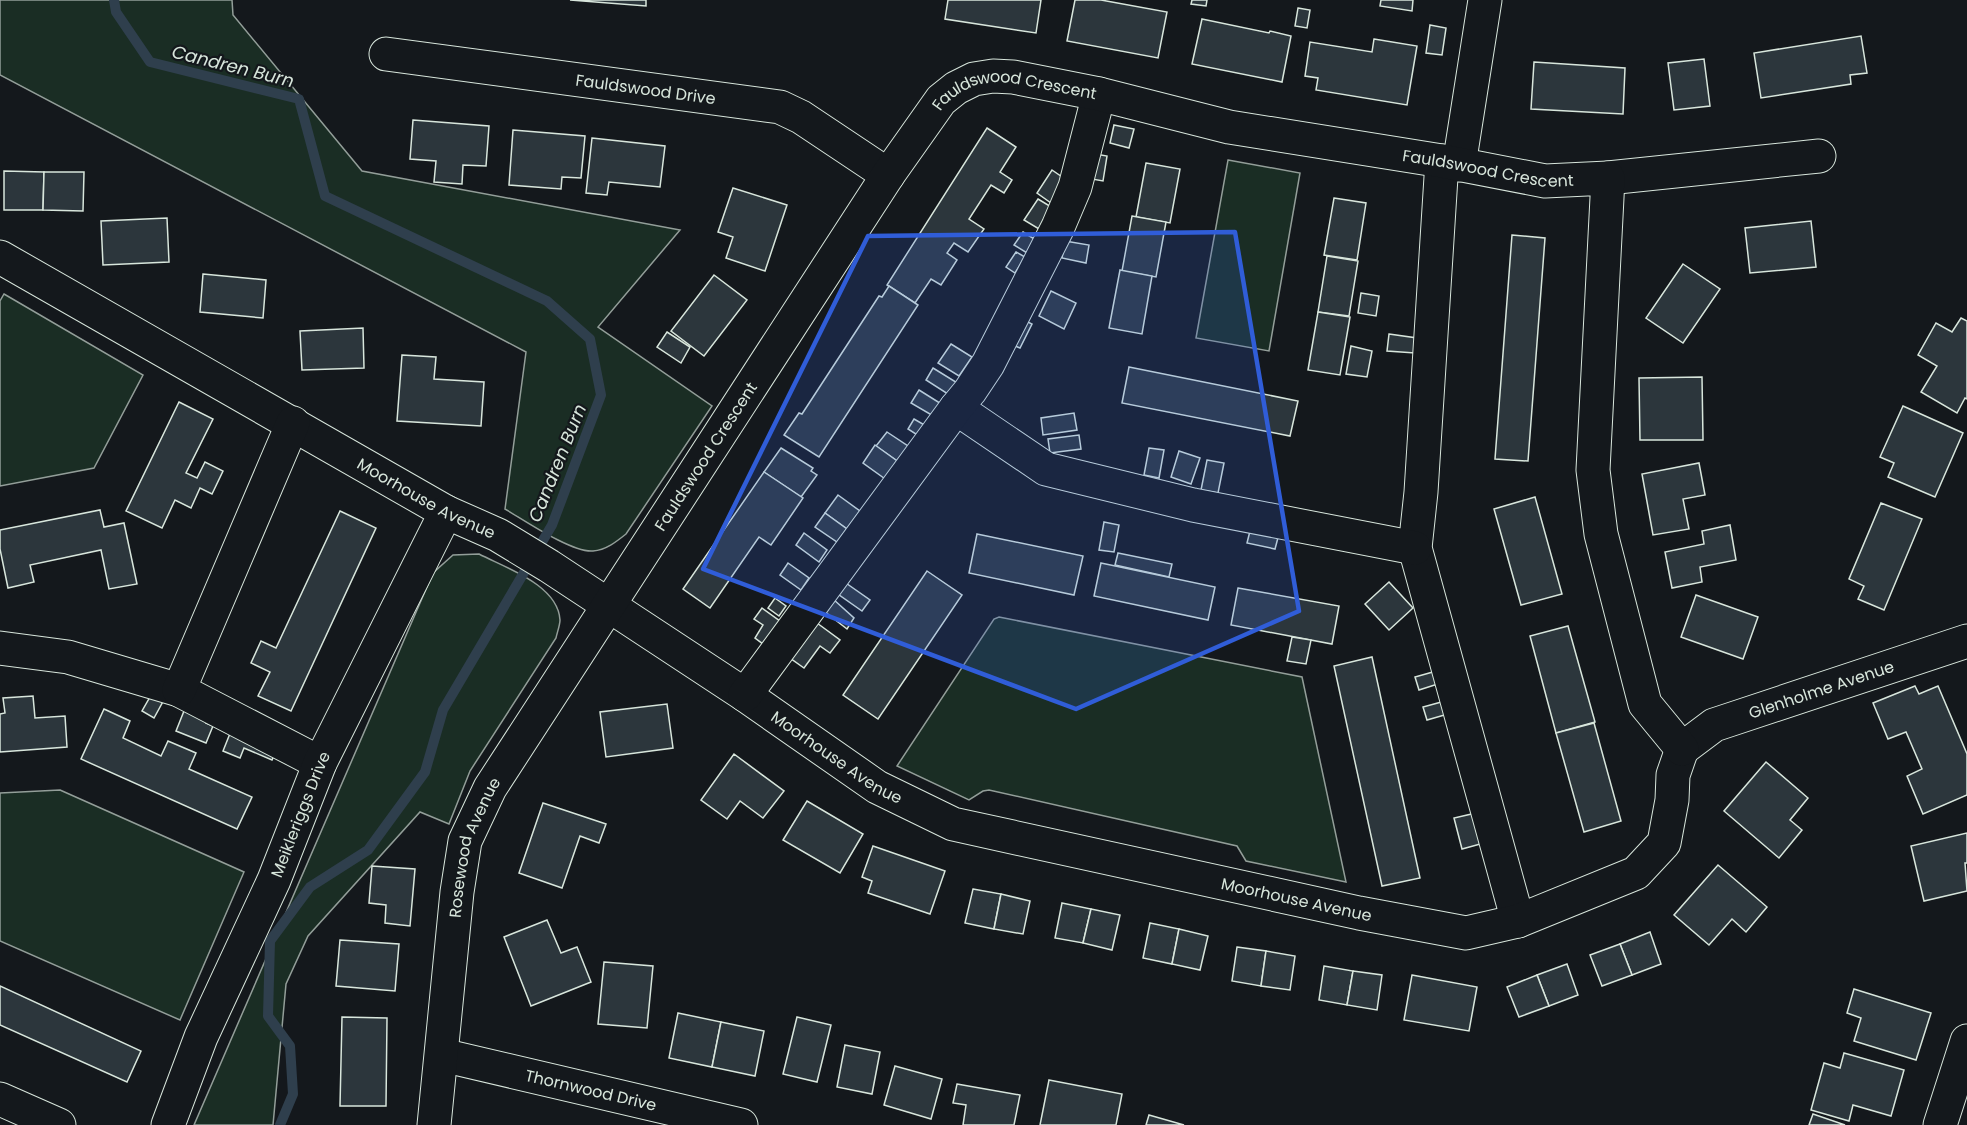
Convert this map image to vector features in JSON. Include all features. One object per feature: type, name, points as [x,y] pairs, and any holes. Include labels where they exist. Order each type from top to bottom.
[{"type":"street","points":[[1485,0],[1450,163],[1415,548],[1518,921]]},
{"type":"street","name":"Fauldswood Drive","points":[[386,54],[780,107],[801,117],[888,175]]},
{"type":"street","name":"Fauldswood Crescent","points":[[609,604],[888,175],[940,100],[956,88],[974,79],[993,76],[1013,77],[1099,94],[1230,127],[1545,181],[1608,178],[1819,156]]},
{"type":"street","points":[[745,695],[988,364],[1058,227],[1075,187],[1099,94]]},
{"type":"street","points":[[1608,178],[1593,470],[1601,534],[1646,704],[1682,749]]},
{"type":"street","name":"Moorhouse Avenue","points":[[0,257],[446,512],[498,536],[549,566],[745,695],[877,787],[953,824],[1359,913],[1466,933],[1518,921],[1636,873],[1664,843],[1672,800],[1673,775],[1682,749]]},
{"type":"street","points":[[956,408],[1046,469],[1193,505],[1415,548]]},
{"type":"street","points":[[179,690],[293,423]]},
{"type":"street","name":"Meikleriggs Drive","points":[[168,1125],[201,1037],[274,880],[320,763],[446,512]]},
{"type":"street","name":"Rosewood Avenue","points":[[434,1125],[457,892],[465,841],[490,789],[609,604]]},
{"type":"street","name":"Glenholme Avenue","points":[[1682,749],[1714,725],[1967,641]]},
{"type":"street","points":[[0,648],[68,657],[179,690],[320,763]]},
{"type":"street","points":[[1941,1125],[1967,1041]]},
{"type":"street","name":"Thornwood Drive","points":[[442,1055],[741,1125]]},
{"type":"street","points":[[2,1104],[59,1125]]},
{"type":"highlighted area","points":[[1235,232],[1299,611],[1076,709],[703,569],[868,236]]},
{"type":"green space","points":[[0,0],[232,0],[233,15],[362,171],[680,230],[598,327],[712,406],[626,534],[615,543],[602,549],[584,550],[548,535],[505,509],[526,352],[0,75]]},
{"type":"green space","points":[[1228,160],[1300,173],[1269,351],[1196,338]]},
{"type":"green space","points":[[4,294],[143,375],[94,468],[0,486],[0,301]]},
{"type":"green space","points":[[479,554],[541,587],[557,608],[560,620],[556,638],[470,771],[449,824],[420,812],[308,936],[286,984],[273,1125],[194,1125],[433,573],[453,555]]},
{"type":"green space","points":[[999,617],[1302,677],[1346,882],[1246,861],[1237,846],[989,790],[969,800],[897,766],[994,619]]},
{"type":"green space","points":[[60,790],[244,872],[180,1020],[0,941],[0,793]]},
{"type":"building","points":[[570,0],[646,0],[646,6]]},
{"type":"building","points":[[948,0],[1041,0],[1036,33],[945,19]]},
{"type":"building","points":[[1075,0],[1101,0],[1167,12],[1158,58],[1067,41]]},
{"type":"building","points":[[1192,0],[1207,0],[1206,6],[1191,4]]},
{"type":"building","points":[[1381,0],[1413,0],[1412,11],[1380,6]]},
{"type":"building","points":[[1298,8],[1310,10],[1307,28],[1295,26]]},
{"type":"building","points":[[1202,19],[1291,36],[1282,82],[1192,64]]},
{"type":"building","points":[[1430,25],[1446,28],[1442,55],[1426,53]]},
{"type":"building","points":[[1861,36],[1867,73],[1850,75],[1851,84],[1761,98],[1754,53]]},
{"type":"building","points":[[1374,39],[1417,46],[1407,105],[1316,90],[1318,78],[1305,76],[1310,42],[1372,52]]},
{"type":"building","points":[[1704,59],[1710,106],[1674,110],[1668,63]]},
{"type":"building","points":[[1534,62],[1625,68],[1623,114],[1531,109]]},
{"type":"building","points":[[413,120],[489,126],[486,166],[463,165],[462,184],[434,182],[436,161],[410,159]]},
{"type":"building","points":[[1114,125],[1134,129],[1129,148],[1110,143]]},
{"type":"building","points":[[987,128],[1016,147],[1000,172],[1012,180],[1004,193],[991,185],[969,219],[984,229],[968,252],[954,243],[947,253],[957,260],[941,285],[931,279],[915,303],[887,285]]},
{"type":"building","points":[[513,130],[585,136],[581,178],[562,177],[561,189],[509,185]]},
{"type":"building","points":[[592,138],[665,146],[660,187],[609,182],[607,195],[586,193]]},
{"type":"building","points":[[1090,153],[1107,156],[1103,181],[1086,178]]},
{"type":"building","points":[[1146,163],[1180,169],[1170,223],[1136,217]]},
{"type":"building","points":[[1052,170],[1065,179],[1051,203],[1037,193]]},
{"type":"building","points":[[4,171],[44,172],[43,210],[4,210]]},
{"type":"building","points":[[44,172],[84,172],[83,211],[43,210]]},
{"type":"building","points":[[733,188],[787,205],[765,271],[726,258],[733,237],[718,232]]},
{"type":"building","points":[[1334,198],[1366,203],[1357,260],[1324,255]]},
{"type":"building","points":[[1038,199],[1053,208],[1039,229],[1024,220]]},
{"type":"building","points":[[1132,216],[1166,222],[1156,277],[1122,271]]},
{"type":"building","points":[[167,218],[169,262],[103,265],[101,221]]},
{"type":"building","points":[[1811,221],[1816,267],[1750,273],[1745,228]]},
{"type":"building","points":[[1023,232],[1036,240],[1027,253],[1014,245]]},
{"type":"building","points":[[1512,235],[1545,238],[1528,461],[1495,459]]},
{"type":"building","points":[[1065,241],[1089,245],[1086,263],[1062,258]]},
{"type":"building","points":[[1016,252],[1025,257],[1015,273],[1006,267]]},
{"type":"building","points":[[1327,256],[1358,261],[1349,316],[1318,312]]},
{"type":"building","points":[[1683,264],[1720,289],[1683,343],[1646,318]]},
{"type":"building","points":[[1120,270],[1152,276],[1142,334],[1109,328]]},
{"type":"building","points":[[203,274],[266,280],[263,318],[200,312]]},
{"type":"building","points":[[714,275],[747,300],[704,356],[671,331]]},
{"type":"building","points":[[889,286],[918,305],[819,457],[784,435],[799,413],[802,414],[879,296],[882,297]]},
{"type":"building","points":[[1051,291],[1076,303],[1064,329],[1039,316]]},
{"type":"building","points":[[1361,293],[1379,296],[1376,316],[1358,313]]},
{"type":"building","points":[[1318,312],[1350,317],[1340,375],[1308,370]]},
{"type":"building","points":[[1020,318],[1032,324],[1020,348],[1008,343]]},
{"type":"building","points":[[1961,318],[1967,321],[1967,399],[1965,398],[1957,413],[1921,392],[1937,366],[1918,355],[1936,323],[1952,332]]},
{"type":"building","points":[[363,328],[364,368],[302,370],[300,331]]},
{"type":"building","points":[[667,332],[690,347],[681,363],[657,347]]},
{"type":"building","points":[[1389,334],[1417,338],[1415,353],[1387,351]]},
{"type":"building","points":[[951,344],[972,357],[959,376],[938,363]]},
{"type":"building","points":[[1351,346],[1372,351],[1367,377],[1346,374]]},
{"type":"building","points":[[402,355],[436,357],[434,379],[484,382],[481,426],[397,421]]},
{"type":"building","points":[[1129,367],[1298,401],[1290,436],[1122,403]]},
{"type":"building","points":[[933,368],[959,384],[951,396],[926,380]]},
{"type":"building","points":[[1702,377],[1703,440],[1640,440],[1639,378]]},
{"type":"building","points":[[919,390],[943,405],[935,417],[911,403]]},
{"type":"building","points":[[179,402],[213,419],[186,473],[197,478],[205,462],[223,471],[212,494],[200,488],[191,508],[175,500],[162,528],[126,511]]},
{"type":"building","points":[[1903,406],[1963,433],[1935,497],[1888,477],[1894,463],[1880,457]]},
{"type":"building","points":[[1074,413],[1077,430],[1043,435],[1041,418]]},
{"type":"building","points":[[914,419],[928,427],[922,438],[908,429]]},
{"type":"building","points":[[887,432],[911,448],[900,463],[876,446]]},
{"type":"building","points":[[1079,435],[1081,449],[1050,453],[1048,439]]},
{"type":"building","points":[[875,445],[900,463],[888,481],[863,463]]},
{"type":"building","points":[[781,448],[813,468],[811,471],[817,475],[801,497],[764,472]]},
{"type":"building","points":[[1149,448],[1164,450],[1159,478],[1144,475]]},
{"type":"building","points":[[1179,451],[1200,458],[1191,484],[1171,477]]},
{"type":"building","points":[[1207,460],[1224,463],[1218,493],[1201,490]]},
{"type":"building","points":[[1699,463],[1705,495],[1683,499],[1689,529],[1653,535],[1642,474]]},
{"type":"building","points":[[764,472],[803,498],[771,545],[759,537],[710,608],[683,589]]},
{"type":"building","points":[[838,495],[860,511],[847,529],[825,513]]},
{"type":"building","points":[[1535,497],[1562,594],[1521,605],[1494,509]]},
{"type":"building","points":[[1881,503],[1922,519],[1884,610],[1858,599],[1864,586],[1849,579]]},
{"type":"building","points":[[100,510],[104,527],[124,523],[137,584],[109,589],[101,550],[30,565],[34,582],[8,588],[0,549],[0,530]]},
{"type":"building","points":[[340,511],[376,528],[291,711],[258,696],[270,672],[251,663],[261,641],[276,648]]},
{"type":"building","points":[[825,513],[847,529],[837,542],[815,527]]},
{"type":"building","points":[[1104,522],[1119,525],[1114,552],[1099,550]]},
{"type":"building","points":[[1252,523],[1280,530],[1275,549],[1247,543]]},
{"type":"building","points":[[1730,525],[1736,560],[1700,567],[1702,582],[1672,588],[1665,552],[1704,544],[1702,531]]},
{"type":"building","points":[[804,533],[827,550],[819,562],[796,545]]},
{"type":"building","points":[[977,534],[1083,556],[1074,595],[969,573]]},
{"type":"building","points":[[1118,553],[1172,564],[1169,577],[1115,565]]},
{"type":"building","points":[[788,563],[809,578],[801,590],[780,575]]},
{"type":"building","points":[[1101,563],[1215,587],[1208,620],[1094,596]]},
{"type":"building","points":[[927,571],[962,595],[878,719],[843,695]]},
{"type":"building","points":[[843,581],[870,600],[862,611],[835,592]]},
{"type":"building","points":[[1389,582],[1413,608],[1389,630],[1365,604]]},
{"type":"building","points":[[1238,588],[1339,606],[1332,644],[1231,625]]},
{"type":"building","points":[[1696,595],[1758,617],[1743,659],[1681,637]]},
{"type":"building","points":[[775,598],[786,606],[779,616],[768,608]]},
{"type":"building","points":[[833,599],[854,618],[847,629],[824,611]]},
{"type":"building","points":[[762,608],[784,624],[767,647],[755,638],[763,625],[754,619]]},
{"type":"building","points":[[817,623],[840,640],[830,653],[820,646],[804,668],[790,658]]},
{"type":"building","points":[[1568,626],[1595,722],[1556,733],[1530,636]]},
{"type":"building","points":[[1292,637],[1311,640],[1306,664],[1287,661]]},
{"type":"building","points":[[1372,657],[1420,878],[1382,886],[1334,666]]},
{"type":"building","points":[[1440,670],[1444,682],[1419,690],[1415,677]]},
{"type":"building","points":[[1915,686],[1919,694],[1938,686],[1967,754],[1967,795],[1923,814],[1907,776],[1922,769],[1906,732],[1888,739],[1873,703]]},
{"type":"building","points":[[154,690],[166,696],[154,718],[142,711]]},
{"type":"building","points":[[33,696],[35,718],[65,716],[67,747],[0,752],[0,714],[5,713],[3,698]]},
{"type":"building","points":[[1445,701],[1448,714],[1427,720],[1423,707]]},
{"type":"building","points":[[667,704],[673,748],[606,757],[600,712]]},
{"type":"building","points":[[186,706],[210,715],[206,723],[213,726],[206,743],[176,731]]},
{"type":"building","points":[[104,709],[130,721],[123,738],[161,756],[168,741],[196,753],[189,769],[252,797],[237,829],[81,759]]},
{"type":"building","points":[[1594,723],[1621,821],[1584,832],[1556,733]]},
{"type":"building","points":[[233,726],[279,744],[272,760],[244,748],[240,758],[223,751]]},
{"type":"building","points":[[734,754],[784,791],[763,818],[740,801],[727,819],[701,800]]},
{"type":"building","points":[[1766,762],[1808,798],[1790,820],[1802,830],[1779,858],[1724,811]]},
{"type":"building","points":[[807,801],[863,834],[840,873],[783,840]]},
{"type":"building","points":[[543,803],[606,824],[599,843],[580,836],[562,888],[519,873]]},
{"type":"building","points":[[1476,813],[1484,843],[1462,849],[1454,818]]},
{"type":"building","points":[[1967,833],[1967,863],[1965,863],[1967,891],[1924,901],[1911,846]]},
{"type":"building","points":[[873,846],[945,871],[930,914],[868,893],[872,881],[862,877]]},
{"type":"building","points":[[1718,865],[1767,907],[1746,932],[1732,919],[1709,945],[1674,915]]},
{"type":"building","points":[[372,866],[415,869],[410,926],[385,923],[386,905],[369,903]]},
{"type":"building","points":[[973,889],[1001,894],[994,929],[965,923]]},
{"type":"building","points":[[1001,894],[1030,901],[1023,934],[994,929]]},
{"type":"building","points":[[1062,903],[1091,909],[1083,943],[1055,938]]},
{"type":"building","points":[[1091,909],[1120,915],[1112,950],[1083,943]]},
{"type":"building","points":[[547,920],[561,953],[577,947],[591,982],[531,1006],[504,937]]},
{"type":"building","points":[[1150,923],[1179,929],[1172,964],[1143,958]]},
{"type":"building","points":[[1179,929],[1208,936],[1200,970],[1172,964]]},
{"type":"building","points":[[1650,932],[1661,964],[1632,975],[1620,944]]},
{"type":"building","points":[[340,940],[399,944],[395,991],[336,986]]},
{"type":"building","points":[[1620,944],[1632,975],[1602,986],[1590,955]]},
{"type":"building","points":[[1237,947],[1266,951],[1261,986],[1232,981]]},
{"type":"building","points":[[1266,951],[1295,956],[1290,990],[1261,986]]},
{"type":"building","points":[[604,962],[653,966],[647,1028],[598,1024]]},
{"type":"building","points":[[1567,964],[1578,995],[1549,1006],[1537,975]]},
{"type":"building","points":[[1324,966],[1353,971],[1347,1005],[1319,1000]]},
{"type":"building","points":[[1353,971],[1382,975],[1377,1010],[1347,1005]]},
{"type":"building","points":[[1412,975],[1477,987],[1469,1031],[1404,1020]]},
{"type":"building","points":[[1537,975],[1549,1006],[1519,1017],[1507,987]]},
{"type":"building","points":[[0,986],[141,1051],[127,1082],[0,1025]]},
{"type":"building","points":[[1854,989],[1931,1013],[1916,1060],[1854,1041],[1861,1018],[1847,1013]]},
{"type":"building","points":[[678,1013],[721,1022],[712,1067],[669,1058]]},
{"type":"building","points":[[342,1017],[387,1018],[386,1106],[340,1106]]},
{"type":"building","points":[[797,1017],[831,1025],[817,1082],[783,1074]]},
{"type":"building","points":[[721,1022],[764,1031],[755,1076],[712,1067]]},
{"type":"building","points":[[845,1045],[880,1052],[872,1094],[837,1087]]},
{"type":"building","points":[[1844,1053],[1904,1070],[1891,1116],[1853,1105],[1849,1121],[1811,1110],[1824,1063],[1840,1068]]},
{"type":"building","points":[[895,1066],[942,1079],[931,1119],[884,1105]]},
{"type":"building","points":[[1049,1080],[1122,1094],[1116,1125],[1040,1125]]},
{"type":"building","points":[[957,1084],[1020,1095],[1014,1125],[963,1125],[966,1105],[953,1103]]},
{"type":"building","points":[[1813,1114],[1845,1125],[1809,1125]]},
{"type":"building","points":[[1149,1115],[1184,1125],[1146,1125]]},
{"type":"waterway","name":"Candren Burn","points":[[114,0],[116,12],[150,62],[299,99],[325,196],[547,301],[590,339],[601,395],[552,525],[443,710],[425,772],[368,850],[310,887],[270,941],[268,1016],[290,1046],[293,1094],[280,1125]]}]
